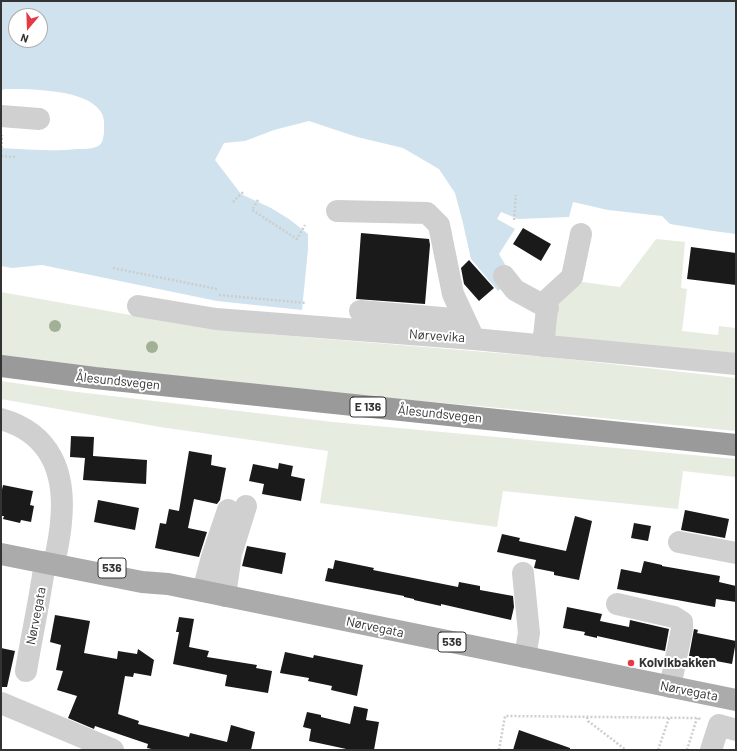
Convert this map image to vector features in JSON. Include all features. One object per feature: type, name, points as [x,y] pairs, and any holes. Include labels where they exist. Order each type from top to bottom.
[{"type":"highway","name":"Ålesundsvegen","points":[[1,366],[194,389],[736,445]]},
{"type":"main road","name":"536","points":[[1,546],[52,561]]},
{"type":"main road","name":"536","points":[[1,554],[52,561]]},
{"type":"main road","name":"Nørvegata","points":[[52,561],[142,582],[168,584],[736,700]]},
{"type":"street","points":[[1,126],[39,119]]},
{"type":"street","points":[[337,210],[427,213],[440,225],[453,294],[469,330]]},
{"type":"street","points":[[543,346],[548,299],[572,277],[581,234]]},
{"type":"street","points":[[504,276],[515,290],[548,308]]},
{"type":"street","name":"Nørvevika","points":[[138,306],[216,319],[469,330],[543,346],[736,364]]},
{"type":"street","points":[[360,311],[469,330]]},
{"type":"street","points":[[1,419],[14,423],[28,430],[39,438],[53,459],[58,473],[62,499],[61,522],[52,561]]},
{"type":"street","points":[[203,592],[212,557],[237,508],[225,596]]},
{"type":"street","points":[[679,542],[736,553]]},
{"type":"street","name":"Nørvegata","points":[[26,671],[52,561]]},
{"type":"street","points":[[523,573],[529,633],[525,658]]},
{"type":"street","points":[[617,604],[674,617],[682,622],[682,629],[670,687]]},
{"type":"street","points":[[1,703],[113,750]]},
{"type":"street","points":[[710,750],[720,725],[736,730]]},
{"type":"path","points":[[1,126],[1,156],[16,157]]},
{"type":"path","points":[[233,202],[244,191]]},
{"type":"path","points":[[514,220],[516,195]]},
{"type":"path","points":[[258,200],[252,210],[297,239],[305,225]]},
{"type":"path","points":[[113,268],[217,289]]},
{"type":"path","points":[[219,295],[306,303]]},
{"type":"path","points":[[499,750],[505,716],[701,719],[702,715]]},
{"type":"path","points":[[587,717],[588,721],[626,750]]},
{"type":"path","points":[[658,750],[669,718]]},
{"type":"path","points":[[687,750],[697,718]]},
{"type":"shaded area","points":[[656,239],[685,242],[681,288],[687,289],[682,331],[718,335],[719,326],[736,328],[736,357],[552,338],[556,298],[575,281],[620,287]]},
{"type":"shaded area","points":[[1,292],[136,316],[266,334],[558,358],[736,378],[736,431],[265,387],[1,356]]},
{"type":"shaded area","points":[[1,381],[69,391],[333,422],[736,459],[736,477],[683,471],[678,509],[503,491],[497,527],[320,503],[328,451],[160,427],[1,399]]},
{"type":"water","points":[[1,1],[736,1],[736,234],[670,224],[662,216],[608,210],[573,202],[569,217],[518,219],[501,212],[497,219],[515,229],[499,254],[510,273],[505,286],[498,291],[471,259],[455,193],[439,169],[403,148],[357,137],[309,121],[274,130],[245,141],[224,143],[215,160],[241,194],[271,208],[289,219],[308,234],[302,310],[217,301],[42,265],[12,268],[1,266],[1,148],[49,150],[87,149],[98,146],[102,143],[104,135],[103,117],[101,112],[94,104],[84,99],[43,90],[1,90]]},
{"type":"building","points":[[523,228],[551,244],[541,261],[513,244]]},
{"type":"building","points":[[361,233],[429,239],[430,245],[425,304],[356,299]]},
{"type":"building","points":[[691,247],[736,253],[736,285],[687,279]]},
{"type":"building","points":[[469,260],[494,288],[479,301],[464,284],[461,268]]},
{"type":"building","points":[[71,436],[94,437],[93,456],[147,460],[146,484],[83,480],[85,458],[70,457]]},
{"type":"building","points":[[189,451],[212,455],[211,465],[226,468],[220,500],[217,504],[194,499],[188,528],[207,532],[199,557],[155,548],[160,523],[166,524],[169,509],[179,511]]},
{"type":"building","points":[[279,463],[293,466],[291,476],[305,479],[301,501],[262,494],[264,484],[249,481],[253,464],[278,469]]},
{"type":"building","points":[[3,485],[33,491],[30,505],[34,506],[31,522],[21,520],[20,523],[3,519],[4,516],[1,516],[1,494]]},
{"type":"building","points":[[98,500],[139,508],[135,530],[94,522]]},
{"type":"building","points":[[685,510],[729,519],[725,538],[681,530]]},
{"type":"building","points":[[575,516],[592,521],[579,580],[554,575],[554,572],[534,568],[536,560],[497,552],[502,534],[520,538],[519,541],[566,551]]},
{"type":"building","points":[[634,523],[651,526],[648,541],[631,538]]},
{"type":"building","points":[[247,546],[286,553],[282,574],[242,566]]},
{"type":"building","points":[[335,560],[374,568],[373,570],[458,587],[459,582],[480,586],[480,590],[513,596],[514,607],[511,620],[441,604],[441,606],[414,600],[404,596],[325,581],[328,568],[333,569]]},
{"type":"building","points":[[644,561],[662,566],[720,576],[719,582],[736,586],[736,602],[716,599],[715,607],[617,589],[621,569],[641,573]]},
{"type":"building","points":[[567,607],[602,614],[600,621],[629,627],[630,620],[669,629],[665,651],[597,636],[597,638],[584,635],[585,632],[563,628]]},
{"type":"building","points":[[55,615],[90,621],[84,653],[117,659],[118,651],[137,654],[138,649],[154,660],[151,676],[134,673],[133,677],[125,676],[118,714],[139,721],[138,724],[189,737],[190,733],[227,742],[231,725],[255,732],[251,750],[156,750],[147,748],[148,744],[95,726],[94,729],[68,718],[77,696],[57,690],[63,671],[56,670],[61,645],[50,642]]},
{"type":"building","points":[[179,617],[194,619],[189,647],[209,651],[207,657],[257,665],[256,668],[272,671],[268,693],[225,686],[227,675],[173,664],[179,632],[176,632]]},
{"type":"building","points":[[694,629],[698,630],[697,633],[736,641],[732,664],[689,656]]},
{"type":"building","points":[[1,648],[15,651],[7,687],[1,687]]},
{"type":"building","points":[[285,652],[313,658],[314,655],[363,665],[357,696],[331,690],[332,686],[308,681],[309,678],[280,673]]},
{"type":"building","points":[[354,706],[368,709],[366,720],[379,722],[374,750],[351,750],[309,741],[311,729],[303,727],[307,712],[350,724]]},
{"type":"building","points":[[519,730],[570,748],[570,750],[513,750]]},
{"type":"place","name":"Kolvikbakken","points":[[631,663]]}]
